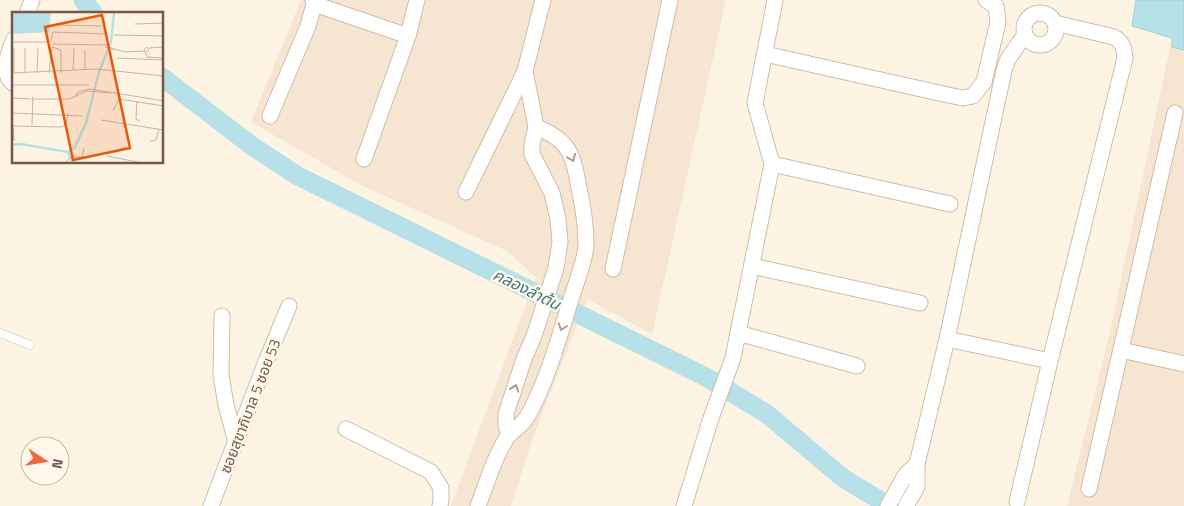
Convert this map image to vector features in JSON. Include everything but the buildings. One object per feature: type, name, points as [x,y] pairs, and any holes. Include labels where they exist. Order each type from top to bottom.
[{"type":"street","points":[[28,12],[32,0]]},
{"type":"street","points":[[364,159],[408,36],[417,0]]},
{"type":"street","points":[[466,192],[525,71],[542,0]]},
{"type":"street","points":[[613,269],[670,0]]},
{"type":"street","points":[[684,506],[711,418],[733,358],[772,164],[755,103],[775,0]]},
{"type":"street","points":[[765,54],[948,96],[963,98],[974,96],[984,82],[998,22],[996,6],[986,0]]},
{"type":"street","points":[[270,116],[308,26],[313,2],[408,36]]},
{"type":"street","points":[[1018,502],[1050,361],[1125,58],[1121,41],[1050,12],[1040,12],[1028,18],[1023,29],[1024,36],[1033,45],[1046,45],[1055,36],[1050,12]]},
{"type":"street","points":[[888,506],[911,469],[947,338],[1004,70],[1008,59],[1024,36]]},
{"type":"street","points":[[12,45],[5,67],[12,83]]},
{"type":"street","points":[[510,434],[506,425],[506,414],[556,268],[560,242],[558,219],[552,193],[532,154],[536,127],[525,71]]},
{"type":"street","points":[[1089,490],[1175,113]]},
{"type":"street","points":[[478,506],[497,456],[510,434],[519,428],[526,418],[548,368],[579,274],[586,246],[584,214],[575,165],[566,145],[551,133],[536,127]]},
{"type":"street","points":[[772,164],[950,204]]},
{"type":"street","points":[[558,219],[584,214]]},
{"type":"street","points":[[752,266],[920,303]]},
{"type":"street","name":"ซอยสุขาภิบาล 5 ซอย 53","points":[[211,506],[289,306]]},
{"type":"street","points":[[222,316],[221,375],[226,405],[236,442]]},
{"type":"street","points":[[738,333],[857,366]]},
{"type":"street","points":[[947,338],[1050,361]]},
{"type":"street","points":[[1121,350],[1184,364]]},
{"type":"street","points":[[524,359],[548,368]]},
{"type":"street","points":[[346,429],[431,472],[440,488],[440,506]]},
{"type":"street","points":[[906,506],[917,487],[911,469]]},
{"type":"lane","points":[[0,333],[30,346]]},
{"type":"shaded area","points":[[301,0],[726,0],[652,334],[587,299],[532,440],[511,506],[451,506],[536,277],[507,251],[361,185],[251,122]]},
{"type":"shaded area","points":[[1172,38],[1184,40],[1184,506],[1067,506],[1109,336]]},
{"type":"water","points":[[1136,0],[1184,0],[1184,50],[1172,47],[1172,38],[1132,26]]},
{"type":"waterway","name":"คลองลำต้น","points":[[83,0],[92,12]]},
{"type":"waterway","name":"คลองลำต้น","points":[[164,79],[252,146],[298,176],[704,376],[767,414],[843,478],[889,506]]}]
